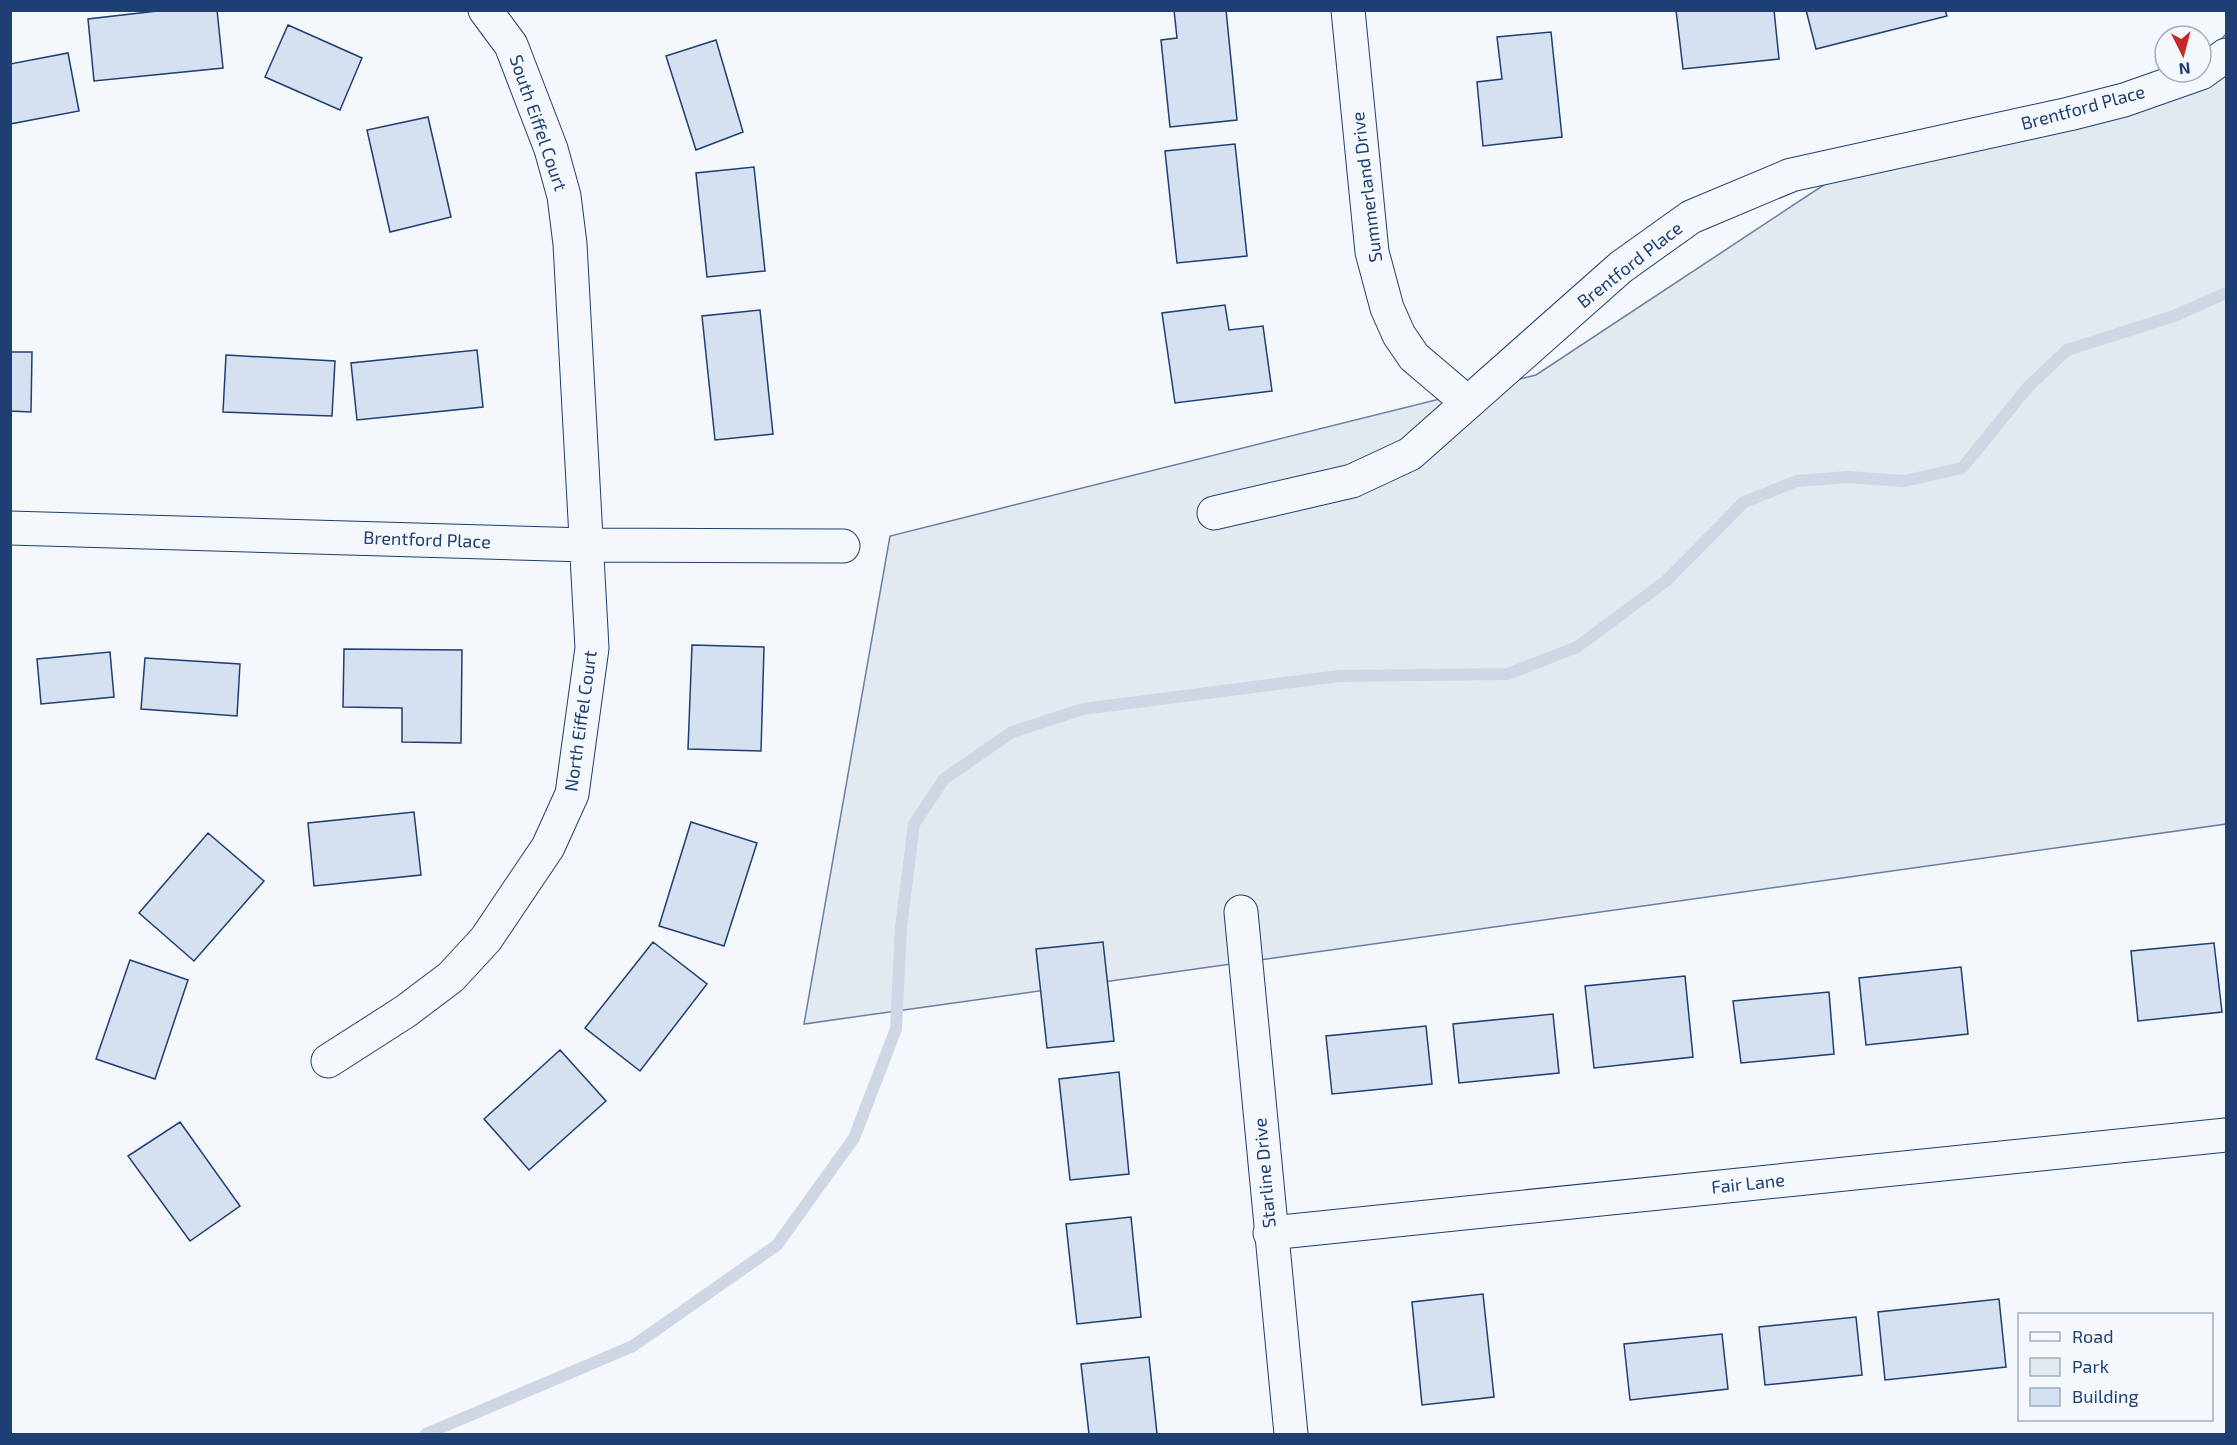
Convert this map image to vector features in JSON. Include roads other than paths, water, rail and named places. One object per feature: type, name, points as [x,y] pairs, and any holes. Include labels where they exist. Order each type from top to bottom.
[{"type":"street","name":"South Eiffel Court","points":[[485,10],[511,45],[551,149],[564,196],[572,280]]},
{"type":"street","name":"Summerland Drive","points":[[1348,10],[1372,252],[1387,308],[1399,335],[1414,357],[1467,402]]},
{"type":"street","name":"Brentford Place","points":[[1214,513],[1352,481],[1410,454],[1621,267],[1691,217],[1791,174],[2070,114],[2124,100],[2201,73],[2226,55]]},
{"type":"street","name":"North Eiffel Court","points":[[328,1060],[406,1011],[451,977],[486,939],[548,847],[572,794],[592,648],[572,280]]},
{"type":"street","name":"Brentford Place","points":[[10,528],[586,545],[843,546]]},
{"type":"street","name":"Starline Drive","points":[[1241,912],[1290,1434]]},
{"type":"street","name":"Fair Lane","points":[[1270,1233],[2226,1135]]},
{"type":"waterway","points":[[426,1434],[633,1346],[777,1245],[854,1138],[896,1029],[901,927],[914,824],[944,779],[1012,732],[1083,709],[1339,676],[1508,674],[1577,647],[1666,581],[1744,502],[1797,481],[1848,477],[1904,481],[1962,468],[2028,387],[2067,350],[2174,316],[2226,293]]}]
